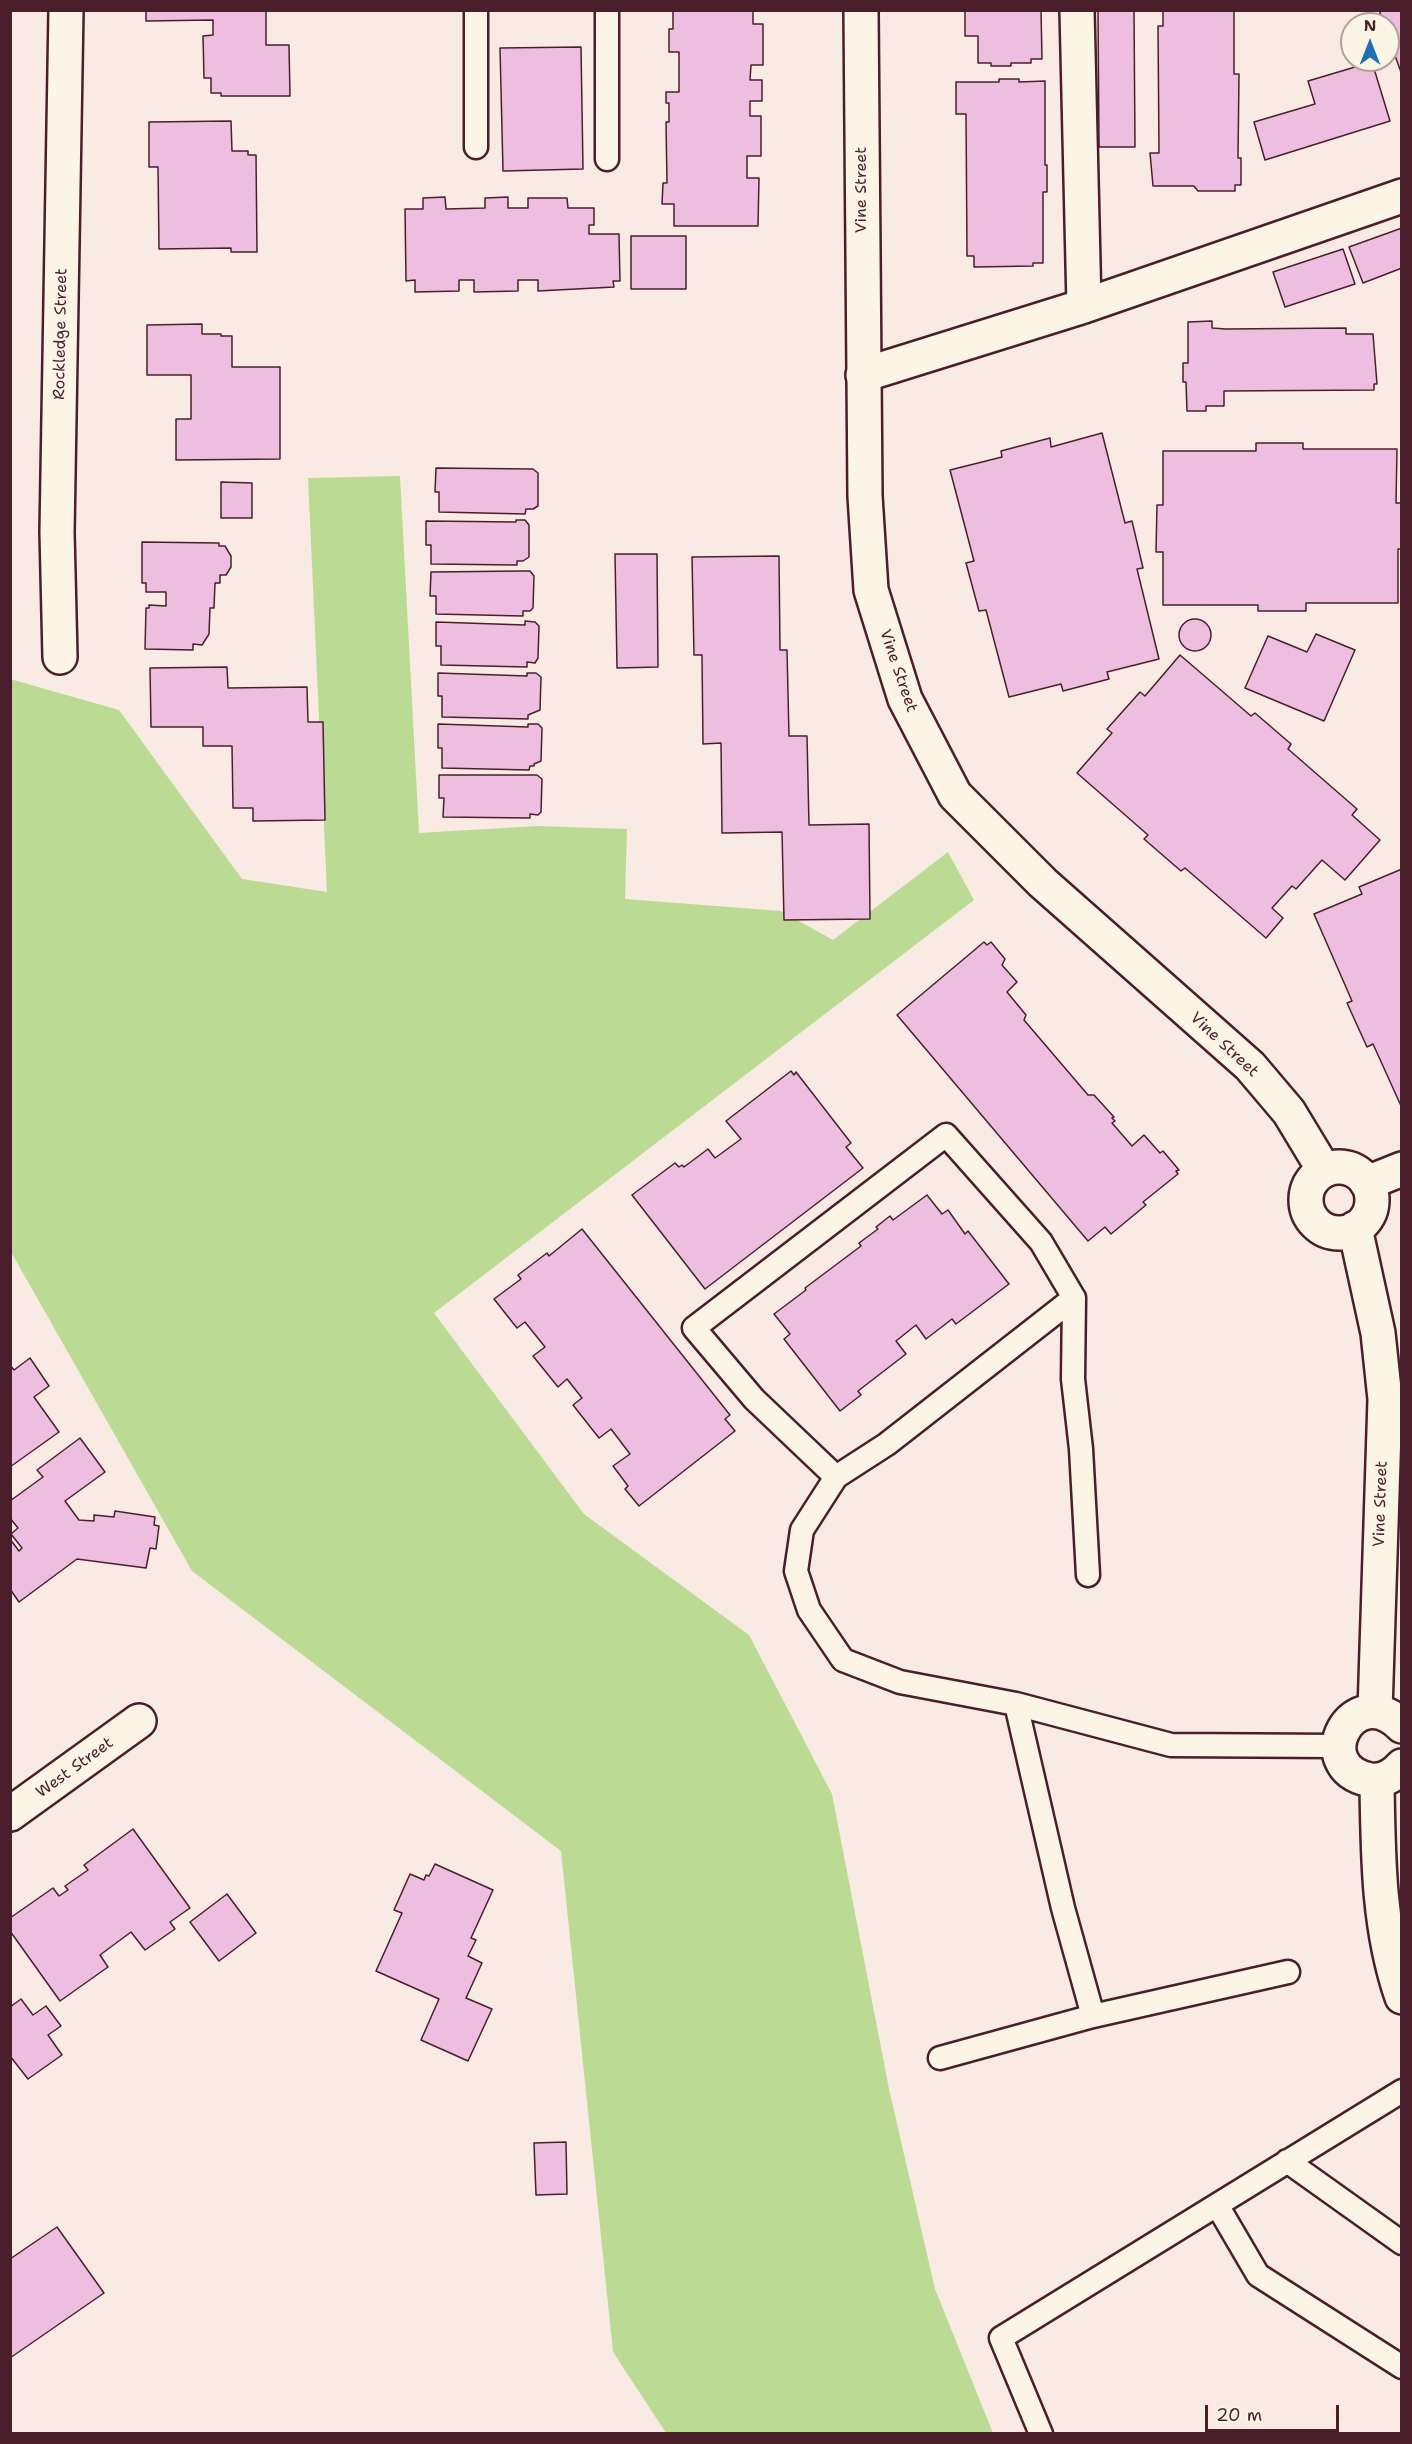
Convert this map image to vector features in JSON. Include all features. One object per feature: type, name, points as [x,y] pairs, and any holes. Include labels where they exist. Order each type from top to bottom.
[{"type":"street","name":"Rockledge Street","points":[[60,657],[57,532],[66,10]]},
{"type":"street","name":"Vine Street","points":[[861,10],[865,496],[871,590],[905,699],[955,795],[1043,883],[1250,1066],[1289,1112],[1324,1170]]},
{"type":"street","points":[[1077,10],[1084,306]]},
{"type":"street","points":[[863,375],[1084,306],[1401,196]]},
{"type":"street","points":[[1344,1167],[1361,1175],[1367,1183],[1371,1192],[1369,1213],[1355,1228],[1345,1232],[1324,1229],[1309,1214],[1306,1194],[1309,1184],[1324,1170],[1344,1167]]},
{"type":"street","points":[[1367,1183],[1401,1169]]},
{"type":"street","name":"Vine Street","points":[[1338,1746],[1343,1728],[1357,1715],[1388,1718],[1384,1399],[1378,1333],[1355,1228]]},
{"type":"street","name":"West Street","points":[[10,1814],[139,1721]]},
{"type":"street","points":[[1338,1746],[1344,1765],[1358,1778],[1389,1774],[1378,1872],[1392,1969],[1401,1997]]},
{"type":"lane","points":[[476,10],[476,147]]},
{"type":"lane","points":[[607,10],[607,159]]},
{"type":"lane","points":[[836,1477],[754,1399],[694,1328],[946,1135],[1041,1242],[1074,1298],[1073,1379],[1081,1449],[1088,1575]]},
{"type":"lane","points":[[1074,1298],[887,1444],[836,1477],[802,1530],[796,1570],[809,1610],[843,1660],[900,1682],[1016,1704],[1171,1745],[1338,1746]]},
{"type":"lane","points":[[1016,1704],[1063,1908],[1093,2016]]},
{"type":"lane","points":[[940,2058],[1093,2016],[1288,1972]]},
{"type":"lane","points":[[1041,2433],[1001,2338],[1401,2091]]},
{"type":"lane","points":[[1287,2161],[1401,2243]]},
{"type":"lane","points":[[1217,2205],[1258,2275],[1401,2367]]},
{"type":"green space","points":[[400,476],[419,833],[537,826],[627,829],[625,899],[781,911],[833,940],[948,852],[974,900],[434,1313],[584,1514],[749,1635],[832,1794],[889,2089],[935,2289],[993,2433],[666,2433],[613,2352],[561,1851],[192,1571],[11,1252],[10,679],[119,710],[242,879],[327,892],[308,478]]},
{"type":"building","points":[[146,10],[266,10],[266,45],[289,45],[290,96],[221,96],[221,93],[211,93],[211,78],[204,78],[203,36],[213,35],[213,20],[146,21]]},
{"type":"building","points":[[673,10],[753,10],[753,24],[763,24],[763,65],[751,65],[750,80],[762,80],[762,101],[750,101],[750,116],[761,116],[761,156],[747,156],[747,178],[759,178],[758,226],[674,226],[674,204],[662,204],[663,183],[667,183],[666,122],[669,122],[669,103],[666,103],[666,92],[679,92],[679,52],[669,52],[669,29],[673,29]]},
{"type":"building","points":[[965,10],[1041,10],[1042,59],[1031,59],[1031,63],[1011,63],[1011,66],[991,66],[991,63],[978,63],[978,36],[965,36]]},
{"type":"building","points":[[1098,10],[1134,10],[1135,147],[1099,147]]},
{"type":"building","points":[[1163,10],[1234,10],[1234,74],[1239,74],[1238,158],[1241,158],[1241,185],[1235,185],[1235,191],[1198,191],[1194,186],[1153,186],[1150,153],[1159,153],[1158,26],[1163,26]]},
{"type":"building","points":[[1379,10],[1402,10],[1402,75],[1400,69],[1400,12],[1380,12]]},
{"type":"building","points":[[581,47],[583,169],[503,171],[500,48]]},
{"type":"building","points":[[1340,72],[1375,72],[1390,121],[1265,160],[1254,122],[1315,104],[1308,81]]},
{"type":"building","points":[[999,79],[1019,79],[1019,82],[1045,81],[1047,192],[1043,192],[1043,263],[1033,263],[1033,266],[974,267],[974,256],[967,256],[966,114],[956,114],[956,82],[999,82]]},
{"type":"building","points":[[231,121],[232,151],[248,151],[248,155],[256,155],[257,252],[231,252],[231,248],[159,249],[158,167],[149,167],[149,122]]},
{"type":"building","points":[[445,197],[446,209],[485,208],[485,198],[508,197],[508,208],[528,208],[528,198],[567,198],[568,208],[594,208],[594,225],[589,225],[589,234],[619,234],[620,281],[613,281],[614,287],[538,291],[538,280],[518,280],[518,291],[474,292],[474,280],[459,280],[459,291],[415,292],[415,280],[406,281],[405,209],[423,209],[423,198]]},
{"type":"building","points":[[1402,228],[1402,268],[1363,283],[1349,247]]},
{"type":"building","points":[[631,236],[686,236],[686,289],[631,289]]},
{"type":"building","points":[[1343,249],[1355,284],[1285,307],[1273,272]]},
{"type":"building","points":[[1212,321],[1212,328],[1346,328],[1346,334],[1373,334],[1377,384],[1374,384],[1374,390],[1224,391],[1224,406],[1206,406],[1206,411],[1187,411],[1183,363],[1188,363],[1188,322]]},
{"type":"building","points":[[202,324],[202,334],[232,336],[232,367],[280,367],[280,459],[176,460],[176,419],[191,419],[191,375],[147,375],[147,325]]},
{"type":"building","points":[[1102,433],[1125,523],[1132,521],[1143,568],[1137,569],[1159,659],[1107,672],[1109,679],[1063,691],[1061,684],[1009,697],[986,610],[979,611],[966,563],[974,561],[950,470],[1002,457],[1001,451],[1050,438],[1051,447]]},
{"type":"building","points":[[1256,443],[1303,443],[1303,449],[1397,449],[1396,503],[1402,503],[1402,549],[1398,549],[1398,603],[1306,603],[1306,611],[1258,611],[1258,605],[1163,605],[1163,552],[1156,552],[1157,505],[1163,505],[1163,451],[1256,451]]},
{"type":"building","points":[[436,468],[533,469],[538,473],[538,506],[526,509],[525,514],[439,512],[439,492],[435,492]]},
{"type":"building","points":[[221,482],[252,483],[252,518],[221,518]]},
{"type":"building","points":[[516,520],[525,520],[529,525],[529,557],[523,561],[517,561],[517,565],[431,564],[431,545],[426,545],[426,521],[516,522]]},
{"type":"building","points":[[142,542],[219,543],[219,546],[225,546],[231,556],[231,567],[226,575],[220,575],[220,583],[215,583],[214,608],[210,608],[209,634],[202,645],[193,644],[193,650],[145,649],[146,608],[149,608],[149,605],[166,606],[166,592],[146,592],[146,583],[142,583]]},
{"type":"building","points":[[615,554],[657,554],[658,667],[617,668]]},
{"type":"building","points":[[779,556],[780,650],[787,650],[789,736],[807,736],[809,825],[869,824],[870,919],[784,920],[782,832],[722,833],[721,743],[703,744],[702,655],[694,655],[692,557]]},
{"type":"building","points":[[530,571],[534,576],[533,608],[530,611],[523,611],[523,616],[436,614],[436,596],[430,596],[431,572]]},
{"type":"building","points":[[1195,619],[1207,623],[1211,635],[1207,647],[1195,651],[1183,647],[1179,635],[1183,623]]},
{"type":"building","points":[[525,621],[535,622],[539,626],[538,658],[535,663],[527,662],[527,667],[441,665],[441,646],[436,646],[436,622],[525,625]]},
{"type":"building","points":[[1316,634],[1355,650],[1324,721],[1245,688],[1268,636],[1307,652]]},
{"type":"building","points":[[1180,655],[1251,716],[1255,713],[1291,744],[1288,749],[1357,809],[1352,815],[1380,840],[1345,880],[1322,860],[1296,889],[1292,886],[1272,908],[1283,918],[1266,938],[1185,868],[1181,871],[1144,839],[1148,835],[1077,773],[1112,733],[1107,729],[1140,692],[1145,696]]},
{"type":"building","points":[[227,667],[228,688],[307,687],[308,722],[323,722],[325,820],[253,821],[253,808],[233,808],[232,746],[203,746],[203,727],[151,727],[150,668]]},
{"type":"building","points":[[438,673],[527,676],[527,673],[536,673],[541,677],[540,710],[528,715],[528,719],[442,717],[442,696],[438,696]]},
{"type":"building","points":[[438,724],[528,727],[528,724],[538,724],[542,728],[541,761],[530,766],[529,770],[442,768],[442,748],[438,748]]},
{"type":"building","points":[[439,775],[537,775],[542,779],[541,812],[538,815],[530,814],[530,818],[443,817],[444,798],[439,798]]},
{"type":"building","points":[[1402,869],[1402,1108],[1373,1044],[1367,1047],[1347,1003],[1352,1001],[1314,914],[1362,894],[1359,887]]},
{"type":"building","points":[[984,942],[987,945],[991,942],[1005,959],[1002,965],[1017,982],[1007,992],[1026,1015],[1024,1020],[1088,1095],[1094,1095],[1114,1117],[1112,1118],[1115,1121],[1112,1123],[1132,1146],[1144,1135],[1160,1153],[1163,1151],[1179,1170],[1176,1171],[1178,1174],[1143,1202],[1146,1205],[1111,1234],[1105,1227],[1088,1241],[897,1015]]},
{"type":"building","points":[[791,1071],[794,1075],[796,1072],[851,1143],[846,1147],[863,1168],[705,1289],[632,1195],[675,1163],[679,1167],[682,1165],[684,1167],[708,1149],[715,1158],[741,1139],[726,1121]]},
{"type":"building","points":[[927,1195],[942,1214],[948,1210],[965,1234],[968,1231],[1009,1284],[956,1324],[952,1319],[926,1339],[916,1325],[896,1341],[906,1354],[858,1391],[861,1395],[840,1411],[784,1339],[790,1334],[774,1314],[861,1246],[859,1243],[878,1229],[876,1227],[890,1216],[893,1220]]},
{"type":"building","points":[[582,1229],[730,1415],[725,1419],[735,1431],[639,1506],[625,1489],[628,1486],[613,1466],[630,1454],[611,1429],[599,1438],[573,1405],[582,1398],[567,1379],[558,1387],[533,1356],[545,1347],[525,1322],[517,1328],[494,1299],[521,1279],[518,1275],[547,1253],[549,1256]]},
{"type":"building","points":[[30,1358],[49,1386],[34,1397],[59,1432],[10,1467],[10,1365],[14,1370]]},
{"type":"building","points":[[80,1438],[105,1472],[65,1501],[79,1520],[94,1521],[94,1515],[114,1517],[115,1511],[155,1517],[154,1525],[159,1526],[156,1549],[150,1548],[146,1568],[77,1559],[19,1602],[10,1589],[10,1539],[19,1551],[22,1548],[11,1534],[18,1528],[10,1518],[10,1501],[43,1477],[37,1470]]},
{"type":"building","points":[[133,1829],[190,1908],[170,1922],[175,1929],[145,1950],[131,1932],[100,1955],[108,1967],[60,2001],[10,1931],[10,1918],[53,1888],[59,1896],[68,1890],[65,1886],[88,1870],[84,1865]]},
{"type":"building","points":[[435,1864],[493,1890],[471,1938],[476,1940],[468,1956],[482,1963],[466,1998],[492,2009],[468,2061],[421,2040],[439,1999],[376,1971],[402,1913],[394,1910],[410,1874],[424,1880],[426,1875],[429,1876]]},
{"type":"building","points":[[227,1894],[256,1933],[219,1961],[190,1922]]},
{"type":"building","points":[[21,1999],[33,2015],[46,2006],[61,2026],[48,2035],[62,2055],[28,2079],[10,2056],[10,2007]]},
{"type":"building","points":[[566,2142],[567,2194],[536,2195],[534,2143]]},
{"type":"building","points":[[57,2227],[104,2293],[10,2358],[10,2259]]}]
